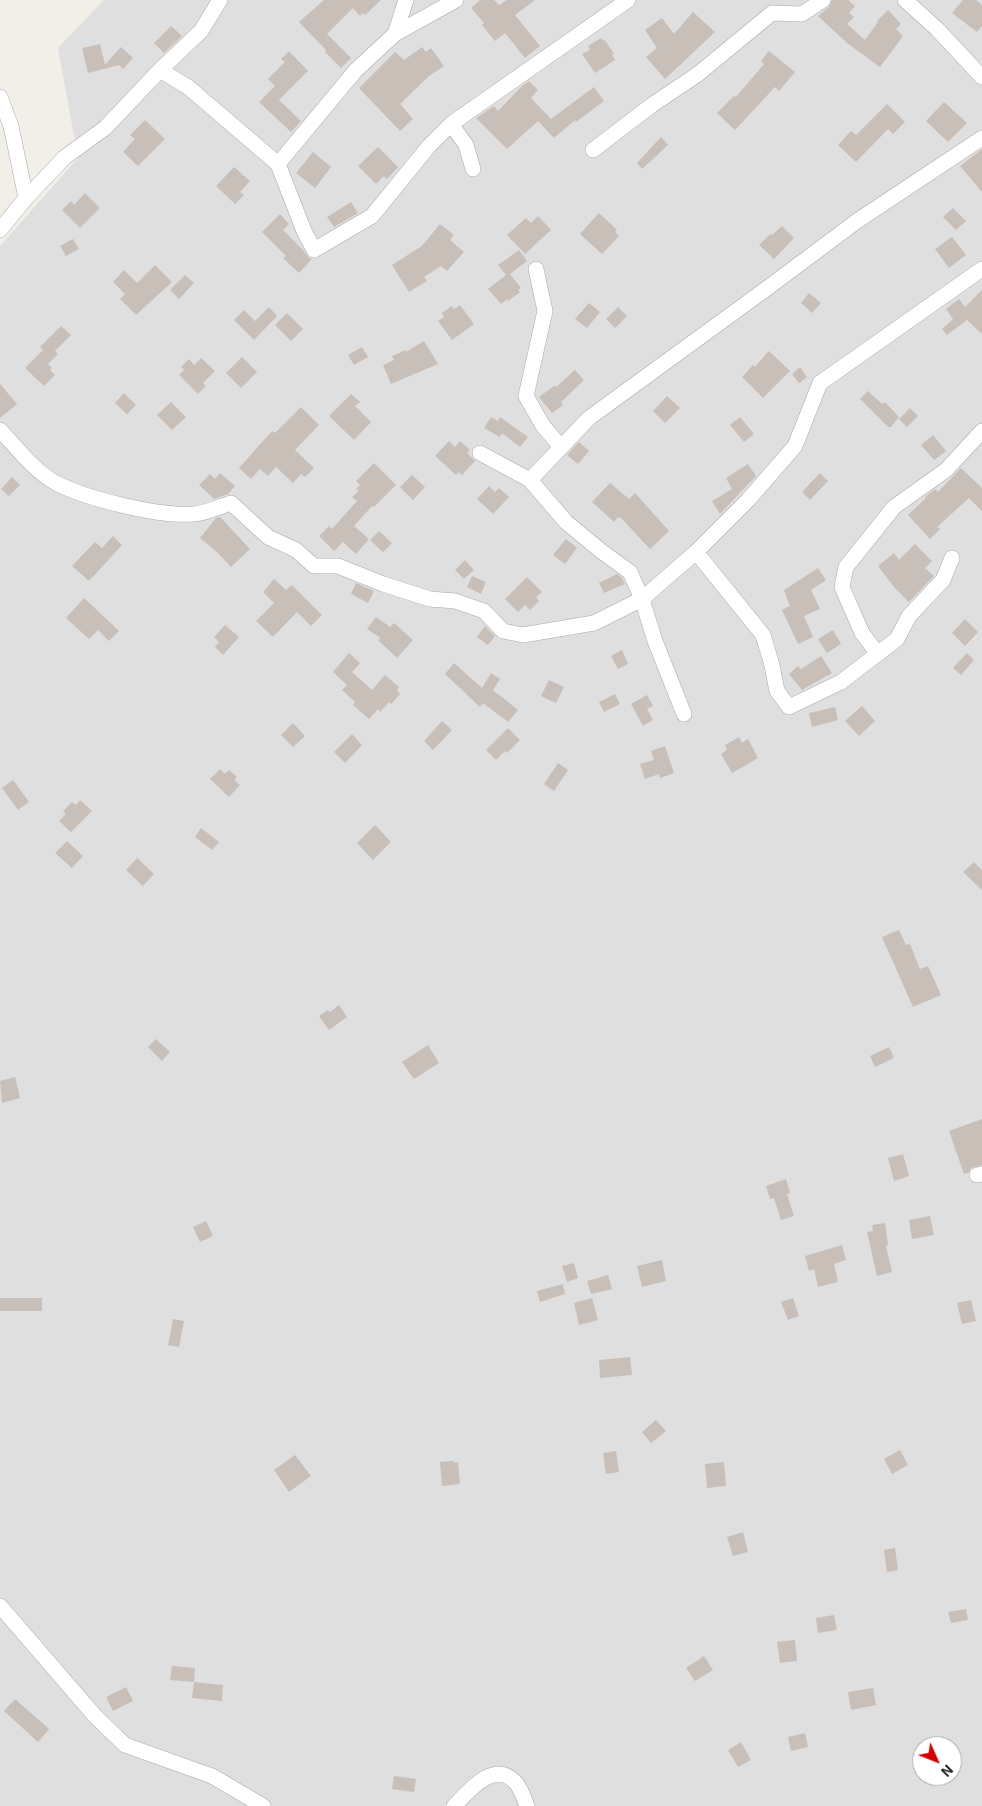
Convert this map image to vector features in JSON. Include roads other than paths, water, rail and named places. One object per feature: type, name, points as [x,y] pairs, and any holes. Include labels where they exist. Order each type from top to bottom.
[{"type":"street","points":[[0,230],[26,198],[65,157],[105,128],[160,70],[201,31],[220,0]]},
{"type":"street","points":[[395,34],[406,0]]},
{"type":"street","points":[[278,164],[356,70],[395,34],[456,0]]},
{"type":"street","points":[[160,70],[188,87],[278,164],[304,230],[314,250],[372,216],[429,146],[451,124],[628,0]]},
{"type":"street","points":[[593,150],[652,105],[698,74],[772,13],[802,14],[823,0]]},
{"type":"street","points":[[905,0],[936,29],[982,78]]},
{"type":"street","points":[[0,97],[11,126],[26,198]]},
{"type":"street","points":[[451,124],[466,145],[473,169]]},
{"type":"street","points":[[530,480],[589,418],[857,221],[982,138]]},
{"type":"street","points":[[0,430],[37,469],[55,482],[92,497],[168,514],[196,514],[231,503],[268,537],[296,550],[314,566],[338,566],[383,584],[430,599],[455,601],[484,611],[502,630],[524,634],[594,623],[642,599],[696,552],[748,500],[795,446],[820,383],[982,268]]},
{"type":"street","points":[[536,269],[545,312],[526,396],[543,426],[562,447]]},
{"type":"street","points":[[878,654],[862,633],[842,587],[846,567],[894,506],[946,470],[982,431]]},
{"type":"street","points":[[480,453],[530,480],[566,522],[630,572],[642,599],[655,640],[684,714]]},
{"type":"street","points":[[696,552],[763,635],[777,691],[789,707],[841,682],[897,639],[909,616],[943,580],[952,558]]},
{"type":"street","points":[[0,1606],[95,1716],[125,1745],[212,1776],[263,1806]]},
{"type":"street","points":[[454,1806],[483,1779],[504,1775],[514,1781],[528,1806]]}]
